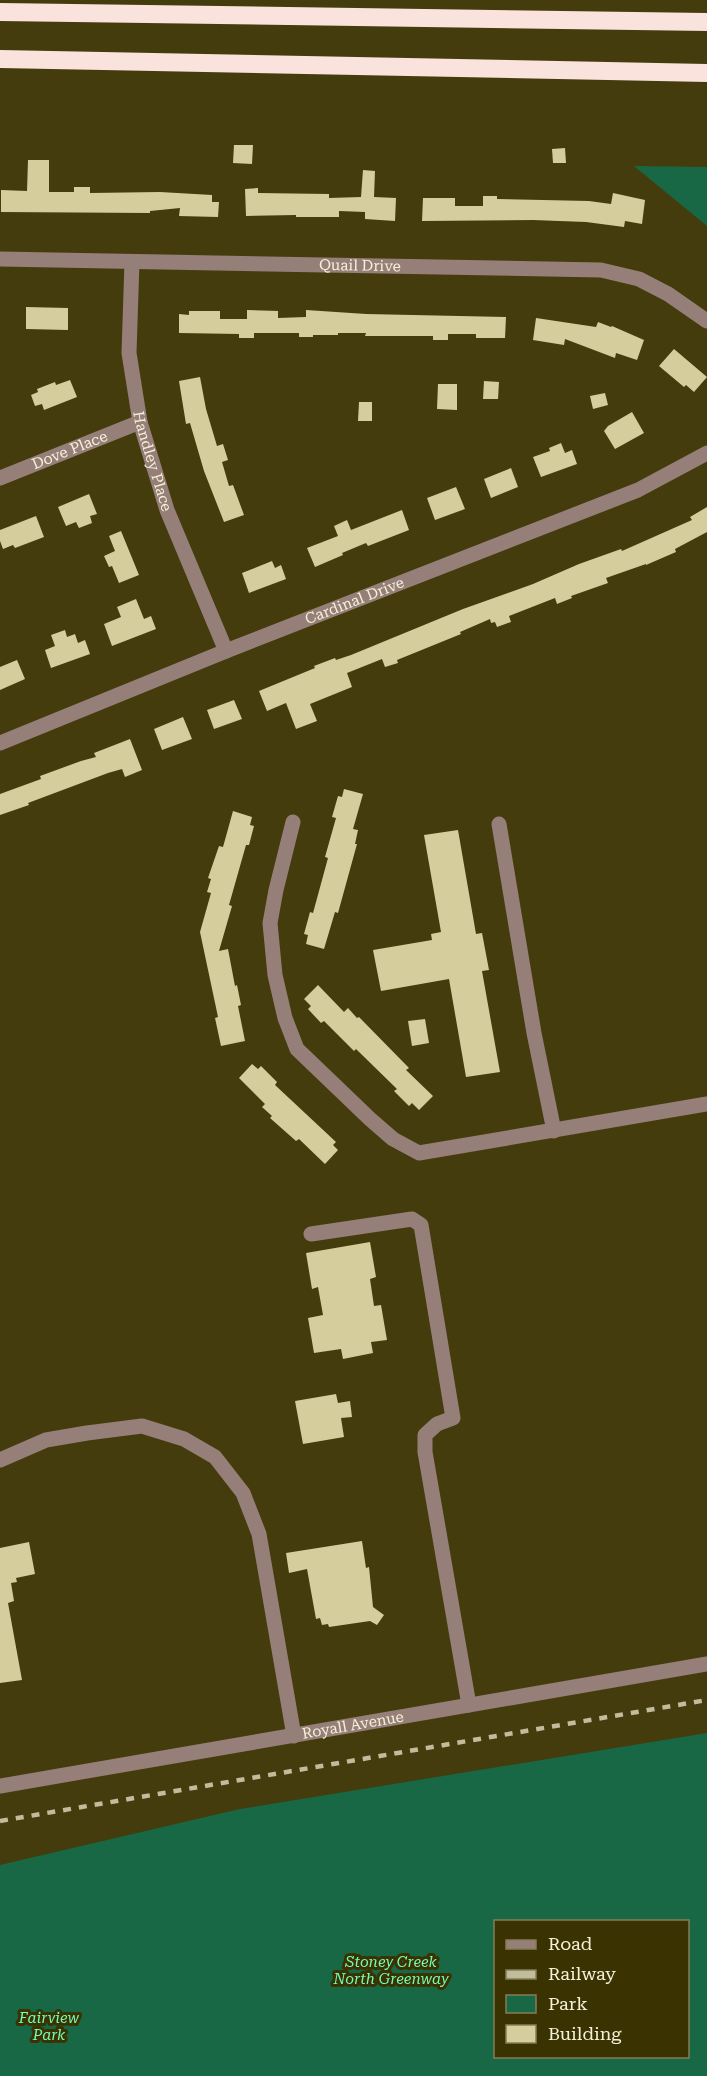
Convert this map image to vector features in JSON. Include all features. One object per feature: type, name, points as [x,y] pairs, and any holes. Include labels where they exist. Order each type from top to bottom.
[{"type":"highway","points":[[0,12],[707,22]]},
{"type":"highway","points":[[0,59],[707,73]]},
{"type":"street","name":"Quail Drive","points":[[0,259],[601,270],[639,279],[668,294],[707,321]]},
{"type":"street","name":"Handley Place","points":[[132,261],[129,353],[140,422],[167,510],[226,651]]},
{"type":"street","name":"Dove Place","points":[[0,478],[140,422]]},
{"type":"street","name":"Cardinal Drive","points":[[0,743],[226,651],[638,490],[707,453]]},
{"type":"street","points":[[293,822],[270,923],[275,975],[285,1018],[297,1048],[369,1119],[393,1139],[419,1153],[707,1104]]},
{"type":"street","points":[[499,824],[534,1033],[554,1131]]},
{"type":"street","points":[[311,1234],[412,1219],[421,1225],[453,1418],[437,1424],[425,1435],[425,1452],[470,1706]]},
{"type":"street","points":[[0,1460],[46,1440],[142,1426],[184,1439],[215,1457],[243,1493],[259,1534],[294,1736]]},
{"type":"street","name":"Royall Avenue","points":[[0,1786],[707,1664]]},
{"type":"green space","points":[[634,166],[707,167],[707,226]]},
{"type":"green space","points":[[707,1733],[707,2076],[0,2076],[0,1865],[240,1809]]},
{"type":"building","points":[[234,145],[253,145],[252,164],[233,163]]},
{"type":"building","points":[[565,148],[566,163],[553,163],[552,149]]},
{"type":"building","points":[[28,160],[49,160],[49,192],[74,192],[74,187],[90,187],[90,193],[160,192],[212,195],[212,202],[219,202],[218,217],[179,216],[180,208],[150,211],[150,213],[1,212],[1,190],[27,191]]},
{"type":"building","points":[[363,170],[375,171],[374,197],[396,198],[395,221],[365,219],[365,212],[339,211],[339,217],[246,216],[245,189],[258,188],[258,193],[329,194],[329,198],[361,197]]},
{"type":"building","points":[[613,193],[645,200],[642,224],[625,221],[624,227],[586,222],[533,220],[422,221],[423,198],[455,198],[455,206],[483,206],[483,196],[497,196],[497,199],[589,201],[611,204]]},
{"type":"building","points":[[26,307],[68,308],[68,330],[26,329]]},
{"type":"building","points":[[247,310],[278,311],[278,318],[306,317],[306,310],[366,314],[506,317],[505,338],[476,338],[476,334],[448,334],[448,340],[433,340],[433,336],[365,336],[366,333],[299,337],[299,333],[254,333],[254,338],[239,338],[239,334],[179,333],[179,314],[189,315],[189,311],[220,311],[220,319],[247,319]]},
{"type":"building","points":[[536,318],[596,327],[598,322],[644,340],[637,360],[616,353],[615,358],[565,339],[564,345],[533,340]]},
{"type":"building","points":[[674,349],[707,377],[694,392],[686,385],[684,387],[659,366]]},
{"type":"building","points":[[200,377],[206,409],[217,446],[223,444],[228,460],[222,462],[229,486],[233,485],[244,515],[224,522],[204,471],[190,423],[186,424],[179,381]]},
{"type":"building","points":[[70,380],[77,397],[44,410],[42,404],[35,406],[31,395],[38,392],[37,389],[55,382],[56,385]]},
{"type":"building","points":[[484,381],[499,382],[498,399],[483,399]]},
{"type":"building","points":[[438,384],[457,384],[457,410],[437,409]]},
{"type":"building","points":[[605,393],[608,405],[593,409],[590,396]]},
{"type":"building","points":[[359,402],[372,402],[372,421],[358,421]]},
{"type":"building","points":[[632,412],[644,433],[615,449],[604,431],[608,426]]},
{"type":"building","points":[[561,443],[565,453],[572,450],[577,464],[541,477],[533,457],[550,451],[549,448]]},
{"type":"building","points":[[511,468],[518,487],[491,498],[484,479]]},
{"type":"building","points":[[456,487],[465,509],[435,520],[427,498]]},
{"type":"building","points":[[89,494],[97,514],[90,516],[92,523],[79,528],[76,522],[66,526],[58,507]]},
{"type":"building","points":[[707,507],[707,532],[675,549],[676,552],[606,578],[608,583],[571,596],[572,598],[557,604],[555,598],[509,616],[511,622],[497,627],[495,622],[491,623],[490,619],[460,632],[461,634],[397,660],[398,663],[385,667],[382,659],[347,673],[352,687],[310,704],[317,721],[296,729],[286,703],[267,711],[259,691],[315,668],[314,666],[351,655],[579,564],[621,549],[622,551],[692,520],[690,517]]},
{"type":"building","points":[[402,510],[409,530],[368,546],[366,543],[315,567],[307,548],[338,536],[334,526],[347,520],[351,530]]},
{"type":"building","points":[[36,516],[44,537],[15,548],[13,545],[3,549],[0,530]]},
{"type":"building","points":[[121,531],[139,575],[119,583],[112,566],[109,567],[104,556],[115,551],[109,536]]},
{"type":"building","points":[[272,561],[275,568],[281,565],[286,579],[249,593],[242,573]]},
{"type":"building","points":[[136,599],[144,619],[151,616],[156,629],[112,646],[104,624],[121,617],[117,607]]},
{"type":"building","points":[[65,630],[67,637],[75,634],[78,643],[85,640],[90,654],[51,668],[45,650],[55,646],[51,635]]},
{"type":"building","points":[[17,660],[25,679],[0,690],[0,667]]},
{"type":"building","points":[[234,700],[242,719],[214,729],[207,710]]},
{"type":"building","points":[[183,717],[192,739],[162,750],[154,729]]},
{"type":"building","points":[[130,739],[142,770],[125,777],[122,769],[108,773],[0,815],[0,794],[41,779],[40,776],[96,757],[94,753]]},
{"type":"building","points":[[344,789],[363,794],[353,829],[358,830],[355,844],[357,844],[338,913],[335,912],[324,949],[306,944],[308,935],[304,934],[310,912],[313,913],[328,858],[325,857],[336,818],[332,817],[338,796],[342,797]]},
{"type":"building","points":[[233,811],[252,817],[250,825],[254,826],[249,845],[246,845],[229,905],[232,906],[219,951],[228,949],[241,1005],[238,1006],[245,1041],[221,1046],[215,1018],[218,1017],[200,932],[211,893],[207,892],[211,879],[208,878],[219,846],[223,847]]},
{"type":"building","points":[[458,830],[476,934],[482,933],[489,970],[482,971],[500,1072],[466,1077],[449,979],[381,991],[373,950],[432,940],[431,934],[441,932],[424,835]]},
{"type":"building","points":[[318,985],[344,1012],[348,1008],[357,1018],[359,1017],[409,1068],[406,1070],[433,1096],[419,1110],[412,1103],[409,1106],[394,1091],[397,1089],[356,1049],[354,1051],[324,1021],[321,1023],[308,1009],[311,1006],[304,999]]},
{"type":"building","points":[[425,1019],[429,1043],[412,1046],[408,1021]]},
{"type":"building","points":[[252,1064],[258,1069],[261,1066],[277,1082],[275,1085],[336,1142],[333,1145],[338,1150],[325,1164],[299,1139],[296,1141],[270,1118],[272,1116],[262,1107],[265,1104],[239,1078]]},
{"type":"building","points":[[370,1242],[376,1277],[370,1279],[374,1306],[381,1305],[387,1340],[371,1342],[373,1353],[343,1359],[341,1349],[314,1353],[308,1318],[323,1315],[318,1287],[312,1289],[306,1253]]},
{"type":"building","points":[[336,1394],[338,1403],[350,1401],[352,1417],[341,1418],[344,1437],[303,1444],[295,1401]]},
{"type":"building","points":[[362,1541],[366,1568],[369,1567],[373,1607],[384,1615],[377,1625],[370,1621],[329,1627],[328,1624],[322,1625],[320,1618],[316,1619],[307,1569],[289,1573],[286,1553]]},
{"type":"building","points":[[29,1542],[35,1574],[16,1578],[17,1582],[11,1583],[14,1601],[8,1603],[22,1680],[0,1683],[0,1548]]},
{"type":"railway","points":[[0,1821],[707,1700]]},
{"type":"park label","name":"Stoney Creek North Greenway","points":[[391,1970]]},
{"type":"park label","name":"Fairview Park","points":[[49,2026]]}]
